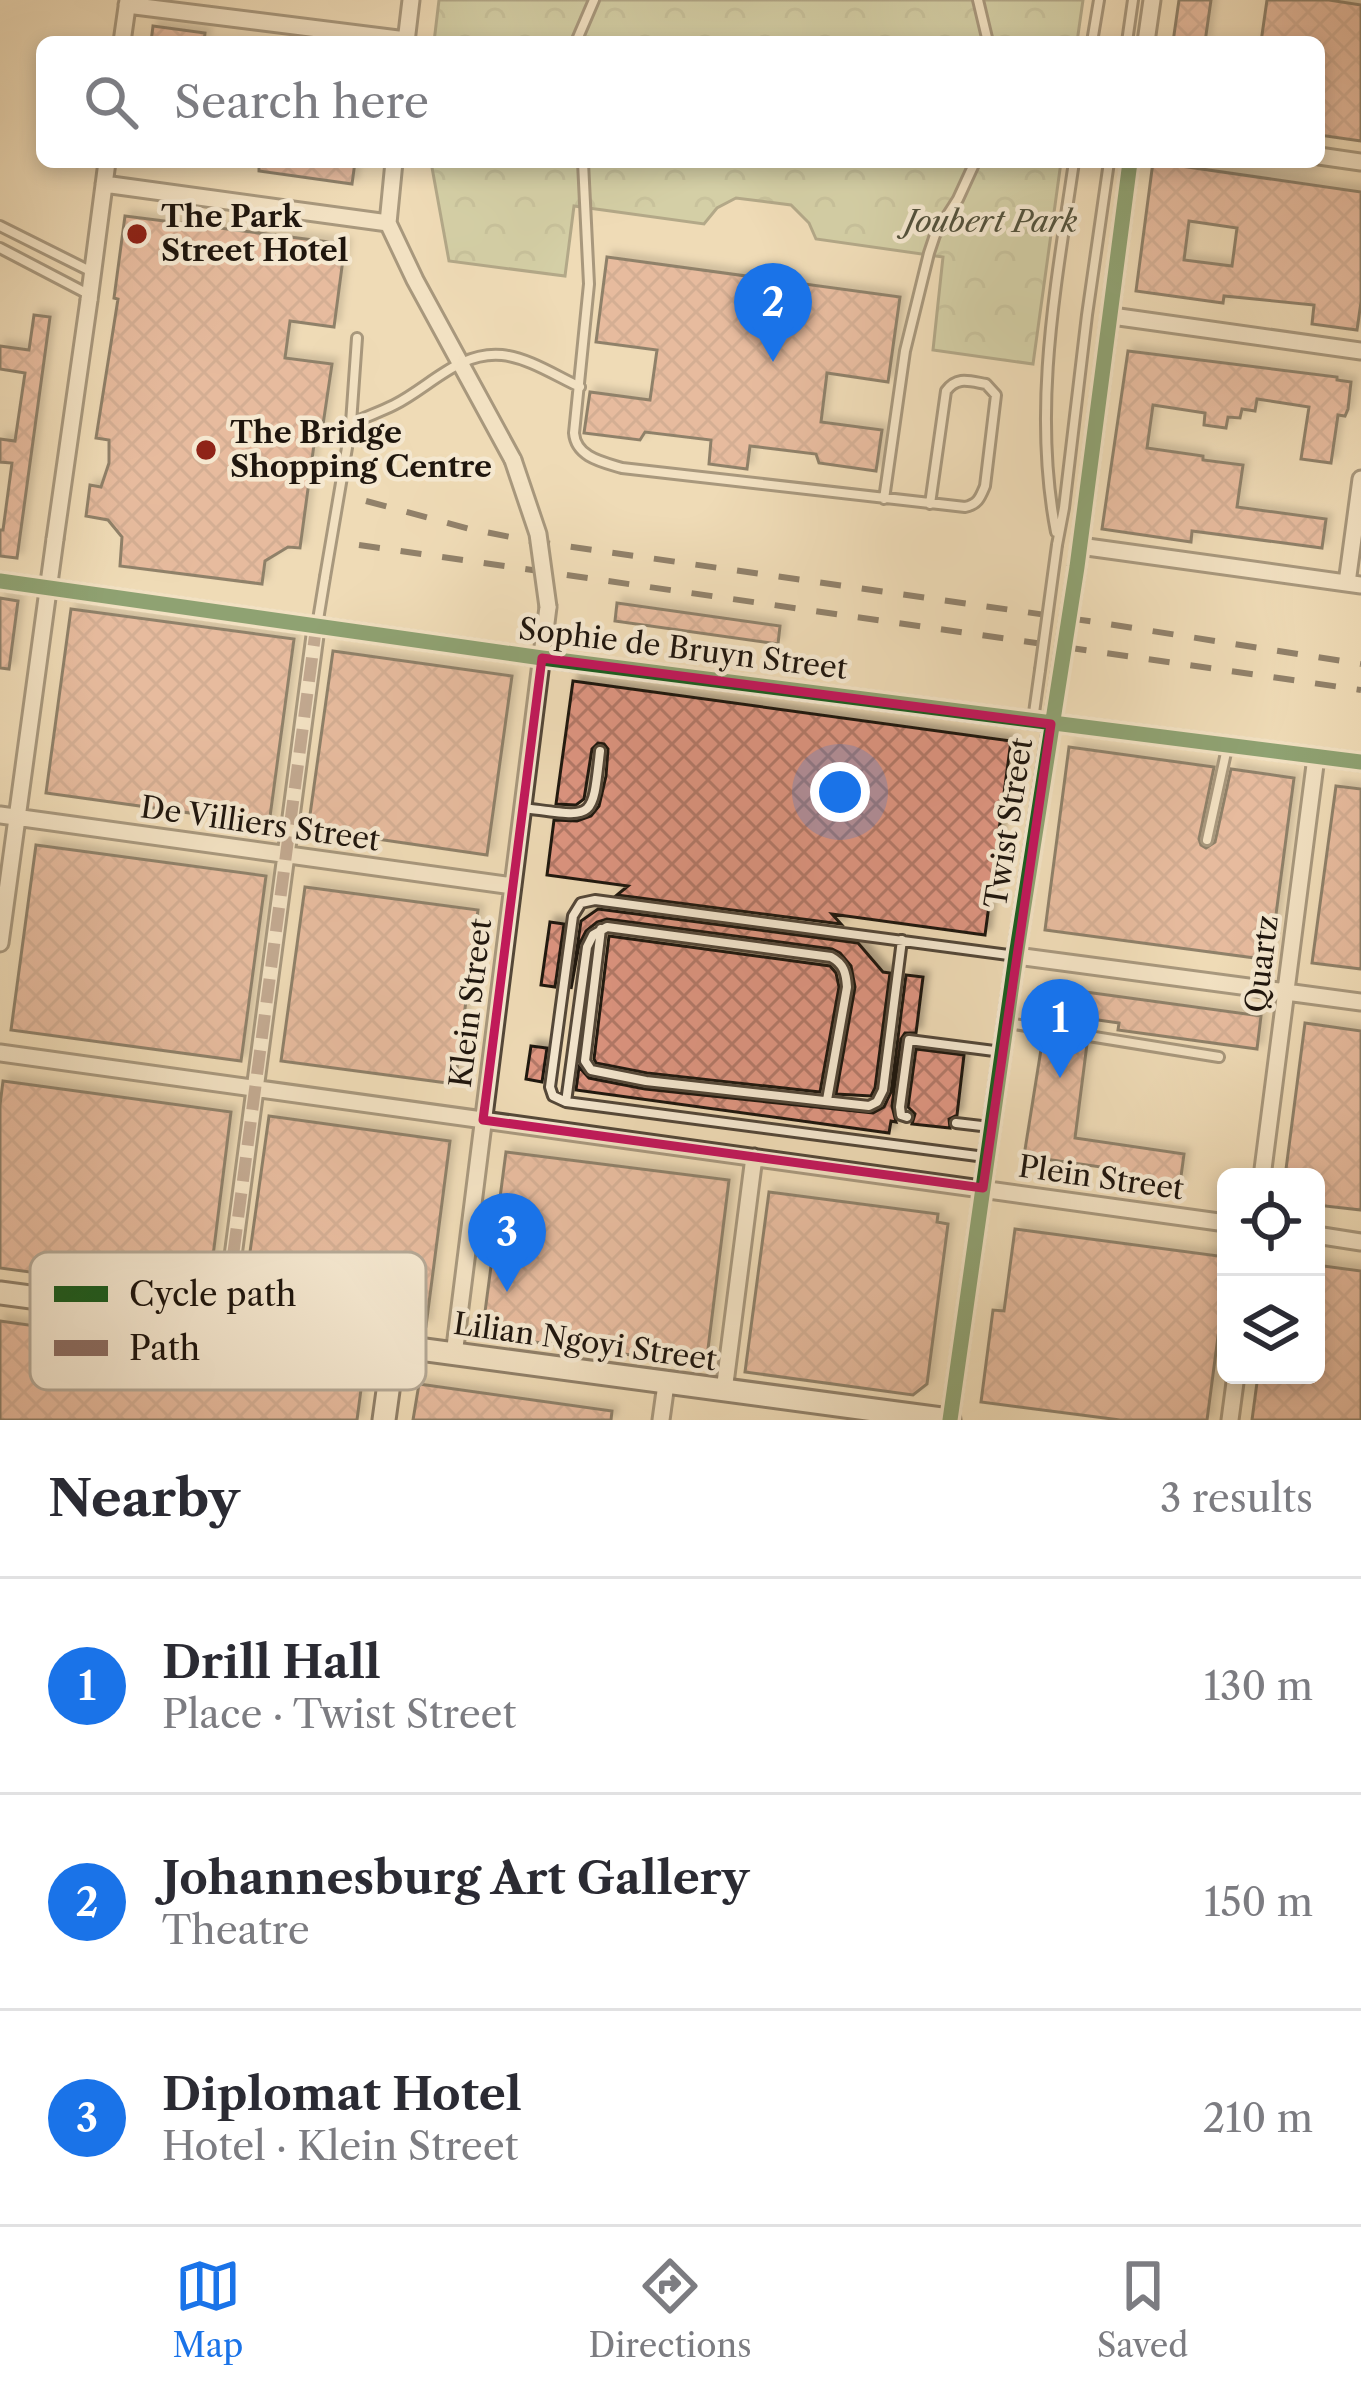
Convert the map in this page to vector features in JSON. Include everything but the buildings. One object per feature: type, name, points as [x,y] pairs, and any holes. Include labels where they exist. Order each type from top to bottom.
[{"type":"street","points":[[407,36],[411,0]]},
{"type":"street","points":[[1147,36],[1152,0]]},
{"type":"street","points":[[123,36],[127,2],[370,36]]},
{"type":"street","points":[[1325,157],[1361,162]]},
{"type":"street","points":[[0,943],[105,168]]},
{"type":"street","points":[[104,184],[388,223],[393,168]]},
{"type":"street","name":"Twist Street","points":[[949,1420],[1077,567],[1129,168]]},
{"type":"street","name":"Klein Street","points":[[388,223],[513,460],[538,534],[548,607],[454,1354]]},
{"type":"street","points":[[1112,316],[1361,351]]},
{"type":"street","points":[[1080,546],[1354,584],[1361,479]]},
{"type":"street","name":"Sophie de Bruyn Street","points":[[0,581],[316,628],[1361,762]]},
{"type":"street","points":[[233,1252],[316,628]]},
{"type":"street","name":"Quartz","points":[[1263,1168],[1316,757]]},
{"type":"street","name":"De Villiers Street","points":[[0,815],[514,886]]},
{"type":"street","points":[[1016,956],[1361,1002]]},
{"type":"street","name":"Plein Street","points":[[0,1053],[1217,1222]]},
{"type":"street","points":[[724,1391],[754,1157]]},
{"type":"street","points":[[1325,1236],[1361,1242]]},
{"type":"street","name":"Lilian Ngoyi Street","points":[[0,1293],[30,1297]]},
{"type":"street","name":"Lilian Ngoyi Street","points":[[426,1351],[897,1417],[949,1420]]},
{"type":"street","points":[[661,1420],[666,1384]]},
{"type":"street","points":[[1230,1420],[1235,1384]]},
{"type":"street","points":[[384,1420],[388,1390]]},
{"type":"lane","points":[[579,36],[594,0]]},
{"type":"lane","points":[[978,0],[987,36]]},
{"type":"lane","points":[[1094,36],[1099,0]]},
{"type":"lane","points":[[1128,36],[1133,0]]},
{"type":"lane","points":[[583,168],[589,284],[575,442],[582,452],[622,468],[884,499],[930,504],[965,507],[980,499],[985,486],[996,395],[986,384],[959,380],[946,391],[930,504]]},
{"type":"lane","points":[[884,499],[905,351],[929,253],[971,168]]},
{"type":"lane","points":[[1057,542],[1045,406],[1052,307],[1073,168]]},
{"type":"lane","points":[[1033,722],[1108,168]]},
{"type":"lane","points":[[0,226],[92,272]]},
{"type":"lane","points":[[0,248],[89,297]]},
{"type":"lane","points":[[316,628],[351,427],[357,338]]},
{"type":"lane","points":[[351,427],[459,363],[484,356],[524,361],[580,387]]},
{"type":"lane","points":[[1207,840],[1227,746]]},
{"type":"lane","points":[[524,808],[568,814],[592,807],[600,751]]},
{"type":"lane","points":[[987,1157],[566,1102],[554,1096],[550,1088],[573,916],[587,900],[1016,956]]},
{"type":"lane","points":[[601,928],[585,1061],[591,1070],[646,1081],[869,1106],[881,1096],[902,940]]},
{"type":"lane","points":[[566,1102],[587,947],[601,928],[838,961],[847,987],[827,1100]]},
{"type":"lane","points":[[1006,1022],[1219,1057]]},
{"type":"lane","points":[[907,1117],[900,1112],[910,1040],[1002,1052]]},
{"type":"lane","points":[[956,1123],[991,1127]]},
{"type":"highlighted area","points":[[542,658],[1051,724],[983,1188],[483,1120]]},
{"type":"green space","points":[[439,0],[1083,0],[1078,36],[435,36]]},
{"type":"green space","name":"Joubert Park","points":[[432,168],[1060,168],[1033,364],[933,350],[943,257],[816,239],[809,223],[791,205],[736,198],[717,208],[704,224],[574,206],[565,276],[449,261]]},
{"type":"railway","points":[[366,501],[531,541],[1361,664]]},
{"type":"railway","points":[[359,545],[1361,690]]},
{"type":"marked path","points":[[234,1252],[316,628]]},
{"type":"cycle path","points":[[950,1420],[1077,567],[1129,168]]},
{"type":"cycle path","points":[[0,581],[542,658],[1361,762]]},
{"type":"place","name":"The Park Street Hotel","points":[[137,234]]},
{"type":"place","name":"Johannesburg Art Gallery","points":[[773,362]]},
{"type":"place","name":"The Bridge Shopping Centre","points":[[206,450]]},
{"type":"place","name":"Drill Hall","points":[[1060,1078]]},
{"type":"place","name":"Diplomat Hotel","points":[[507,1292]]}]
